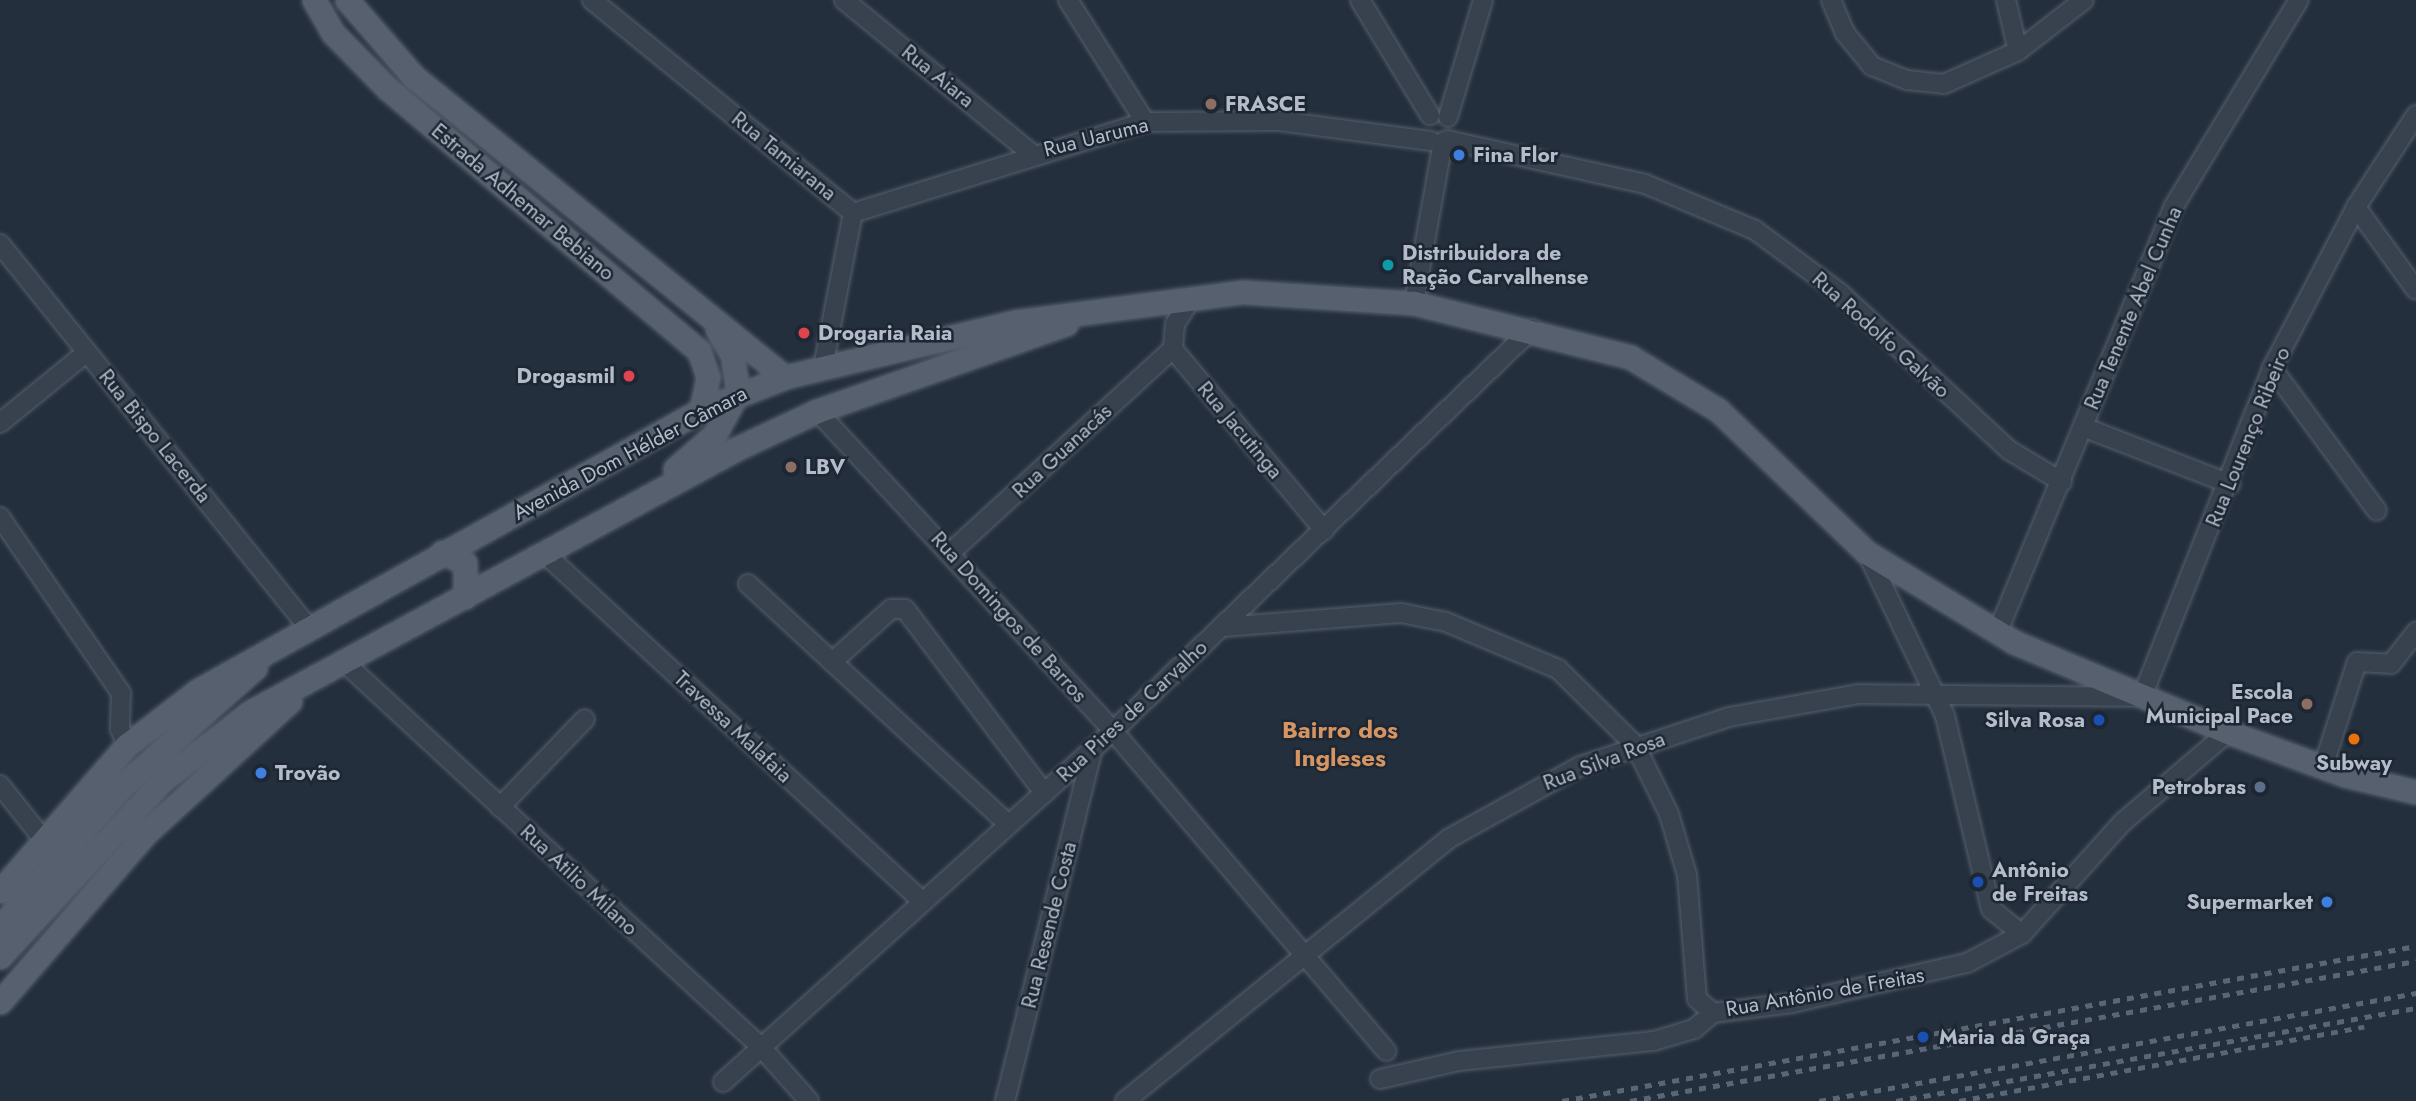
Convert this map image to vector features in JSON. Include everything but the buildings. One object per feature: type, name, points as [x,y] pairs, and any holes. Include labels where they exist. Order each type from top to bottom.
[{"type":"main road","name":"Estrada Adhemar Bebiano","points":[[314,0],[333,33],[388,89],[699,351],[708,377],[701,410]]},
{"type":"main road","name":"Estrada Adhemar Bebiano","points":[[347,0],[414,77],[785,377]]},
{"type":"main road","name":"Avenida Dom Hélder Câmara","points":[[0,891],[127,745],[197,691],[273,652],[309,628],[442,552],[738,392],[785,377],[1014,322],[1192,297],[1293,292],[1415,303],[1532,329],[1630,357],[1691,391],[1866,552],[1998,631],[2142,697],[2228,732],[2323,767],[2416,792]]},
{"type":"main road","name":"Avenida Dom Hélder Câmara","points":[[0,957],[142,801],[250,712],[465,597],[589,525],[817,411],[1098,312]]},
{"type":"main road","points":[[589,525],[700,449],[738,392],[732,355],[712,320]]},
{"type":"main road","points":[[442,552],[465,563],[465,597]]},
{"type":"main road","name":"Avenida Dom Hélder Câmara","points":[[0,927],[122,786],[273,652]]},
{"type":"main road","name":"Avenida Dom Hélder Câmara","points":[[0,1002],[146,833],[314,680]]},
{"type":"street","name":"Rua Tamiarana","points":[[592,0],[853,213],[823,368]]},
{"type":"street","name":"Rua Aiara","points":[[844,0],[1031,153]]},
{"type":"street","points":[[1068,0],[1145,122]]},
{"type":"street","points":[[1360,0],[1430,115]]},
{"type":"street","points":[[1415,303],[1440,141],[1453,130],[1448,117],[1483,0]]},
{"type":"street","points":[[1831,0],[1858,52],[1886,74],[1907,80],[1959,80],[2018,51],[2084,0]]},
{"type":"street","points":[[2006,0],[2018,51]]},
{"type":"street","name":"Rua Tenente Abel Cunha","points":[[1998,631],[2062,482],[2174,206],[2299,0]]},
{"type":"street","points":[[1430,115],[1448,117]]},
{"type":"street","points":[[1430,115],[1423,127],[1440,141]]},
{"type":"street","name":"Rua Lourenço Ribeiro","points":[[2142,697],[2230,484],[2272,368],[2356,207],[2416,115]]},
{"type":"street","name":"Rua Uaruma","points":[[853,213],[1031,153],[1145,122],[1279,121],[1440,141]]},
{"type":"street","name":"Rua Rodolfo Galvão","points":[[1440,141],[1646,184],[1755,230],[1840,293],[2009,450],[2062,482]]},
{"type":"street","points":[[2356,207],[2416,290]]},
{"type":"street","name":"Rua Bispo Lacerda","points":[[0,244],[309,628]]},
{"type":"street","points":[[1172,349],[1175,324],[1192,297]]},
{"type":"street","points":[[1157,302],[1175,324]]},
{"type":"street","name":"Rua Pires de Carvalho","points":[[723,1082],[1093,750],[1532,329]]},
{"type":"street","name":"Rua Jacutinga","points":[[1172,349],[1324,530]]},
{"type":"street","name":"Rua Guanacás","points":[[950,552],[1172,349]]},
{"type":"street","points":[[0,423],[88,352]]},
{"type":"street","points":[[2272,368],[2377,511]]},
{"type":"street","name":"Rua Domingos de Barros","points":[[817,411],[1113,731],[1300,954],[1386,1051]]},
{"type":"street","points":[[2083,427],[2230,484]]},
{"type":"street","points":[[0,517],[121,693],[120,729],[127,745]]},
{"type":"street","name":"Travessa Malafaia","points":[[543,552],[922,901]]},
{"type":"street","points":[[1866,552],[1934,692],[1958,755],[1991,909],[2022,934],[2123,821],[2228,732]]},
{"type":"street","points":[[748,584],[1009,824]]},
{"type":"street","points":[[832,662],[891,609],[905,608],[1044,793]]},
{"type":"street","points":[[1223,627],[1360,612],[1446,622],[1558,669],[1635,745],[1669,814],[1687,875],[1697,999],[1685,1022],[1654,1041]]},
{"type":"street","points":[[2323,767],[2355,666],[2364,658],[2393,662],[2416,632]]},
{"type":"street","name":"Rua Atilio Milano","points":[[345,663],[761,1047],[810,1101]]},
{"type":"street","name":"Rua Silva Rosa","points":[[1125,1101],[1300,954],[1448,839],[1535,787],[1635,745],[1729,717],[1858,694],[1934,692],[2142,697]]},
{"type":"street","points":[[500,807],[584,719]]},
{"type":"street","name":"Rua Resende Costa","points":[[1005,1101],[1093,750]]},
{"type":"street","points":[[0,785],[43,839]]},
{"type":"street","name":"Rua Antônio de Freitas","points":[[1380,1079],[1459,1061],[1654,1041],[1695,1029],[1713,1013],[1941,971],[2022,934]]},
{"type":"street","points":[[1697,999],[1713,1013]]},
{"type":"railway","points":[[1562,1101],[2416,946]]},
{"type":"railway","points":[[1630,1101],[2416,961]]},
{"type":"railway","points":[[1819,1101],[2416,993]]},
{"type":"railway","points":[[1896,1101],[2416,1008]]},
{"type":"railway","points":[[1959,1101],[2364,1027]]},
{"type":"place","name":"FRASCE","points":[[1211,104]]},
{"type":"place","name":"Fina Flor","points":[[1459,155]]},
{"type":"place","name":"Distribuidora de Ração Carvalhense","points":[[1388,265]]},
{"type":"place","name":"Drogaria Raia","points":[[804,333]]},
{"type":"place","name":"Drogasmil","points":[[629,376]]},
{"type":"place","name":"LBV","points":[[791,467]]},
{"type":"place","name":"Escola Municipal Pace","points":[[2307,704]]},
{"type":"place","name":"Silva Rosa","points":[[2099,720]]},
{"type":"place","name":"Subway","points":[[2354,739]]},
{"type":"place","name":"Trovão","points":[[261,773]]},
{"type":"place","name":"Petrobras","points":[[2260,787]]},
{"type":"place","name":"Antônio de Freitas","points":[[1978,882]]},
{"type":"place","name":"Supermarket","points":[[2327,902]]},
{"type":"place","name":"Maria da Graça","points":[[1923,1037]]},
{"type":"district","name":"Bairro dos Ingleses","points":[[1340,744]]}]
